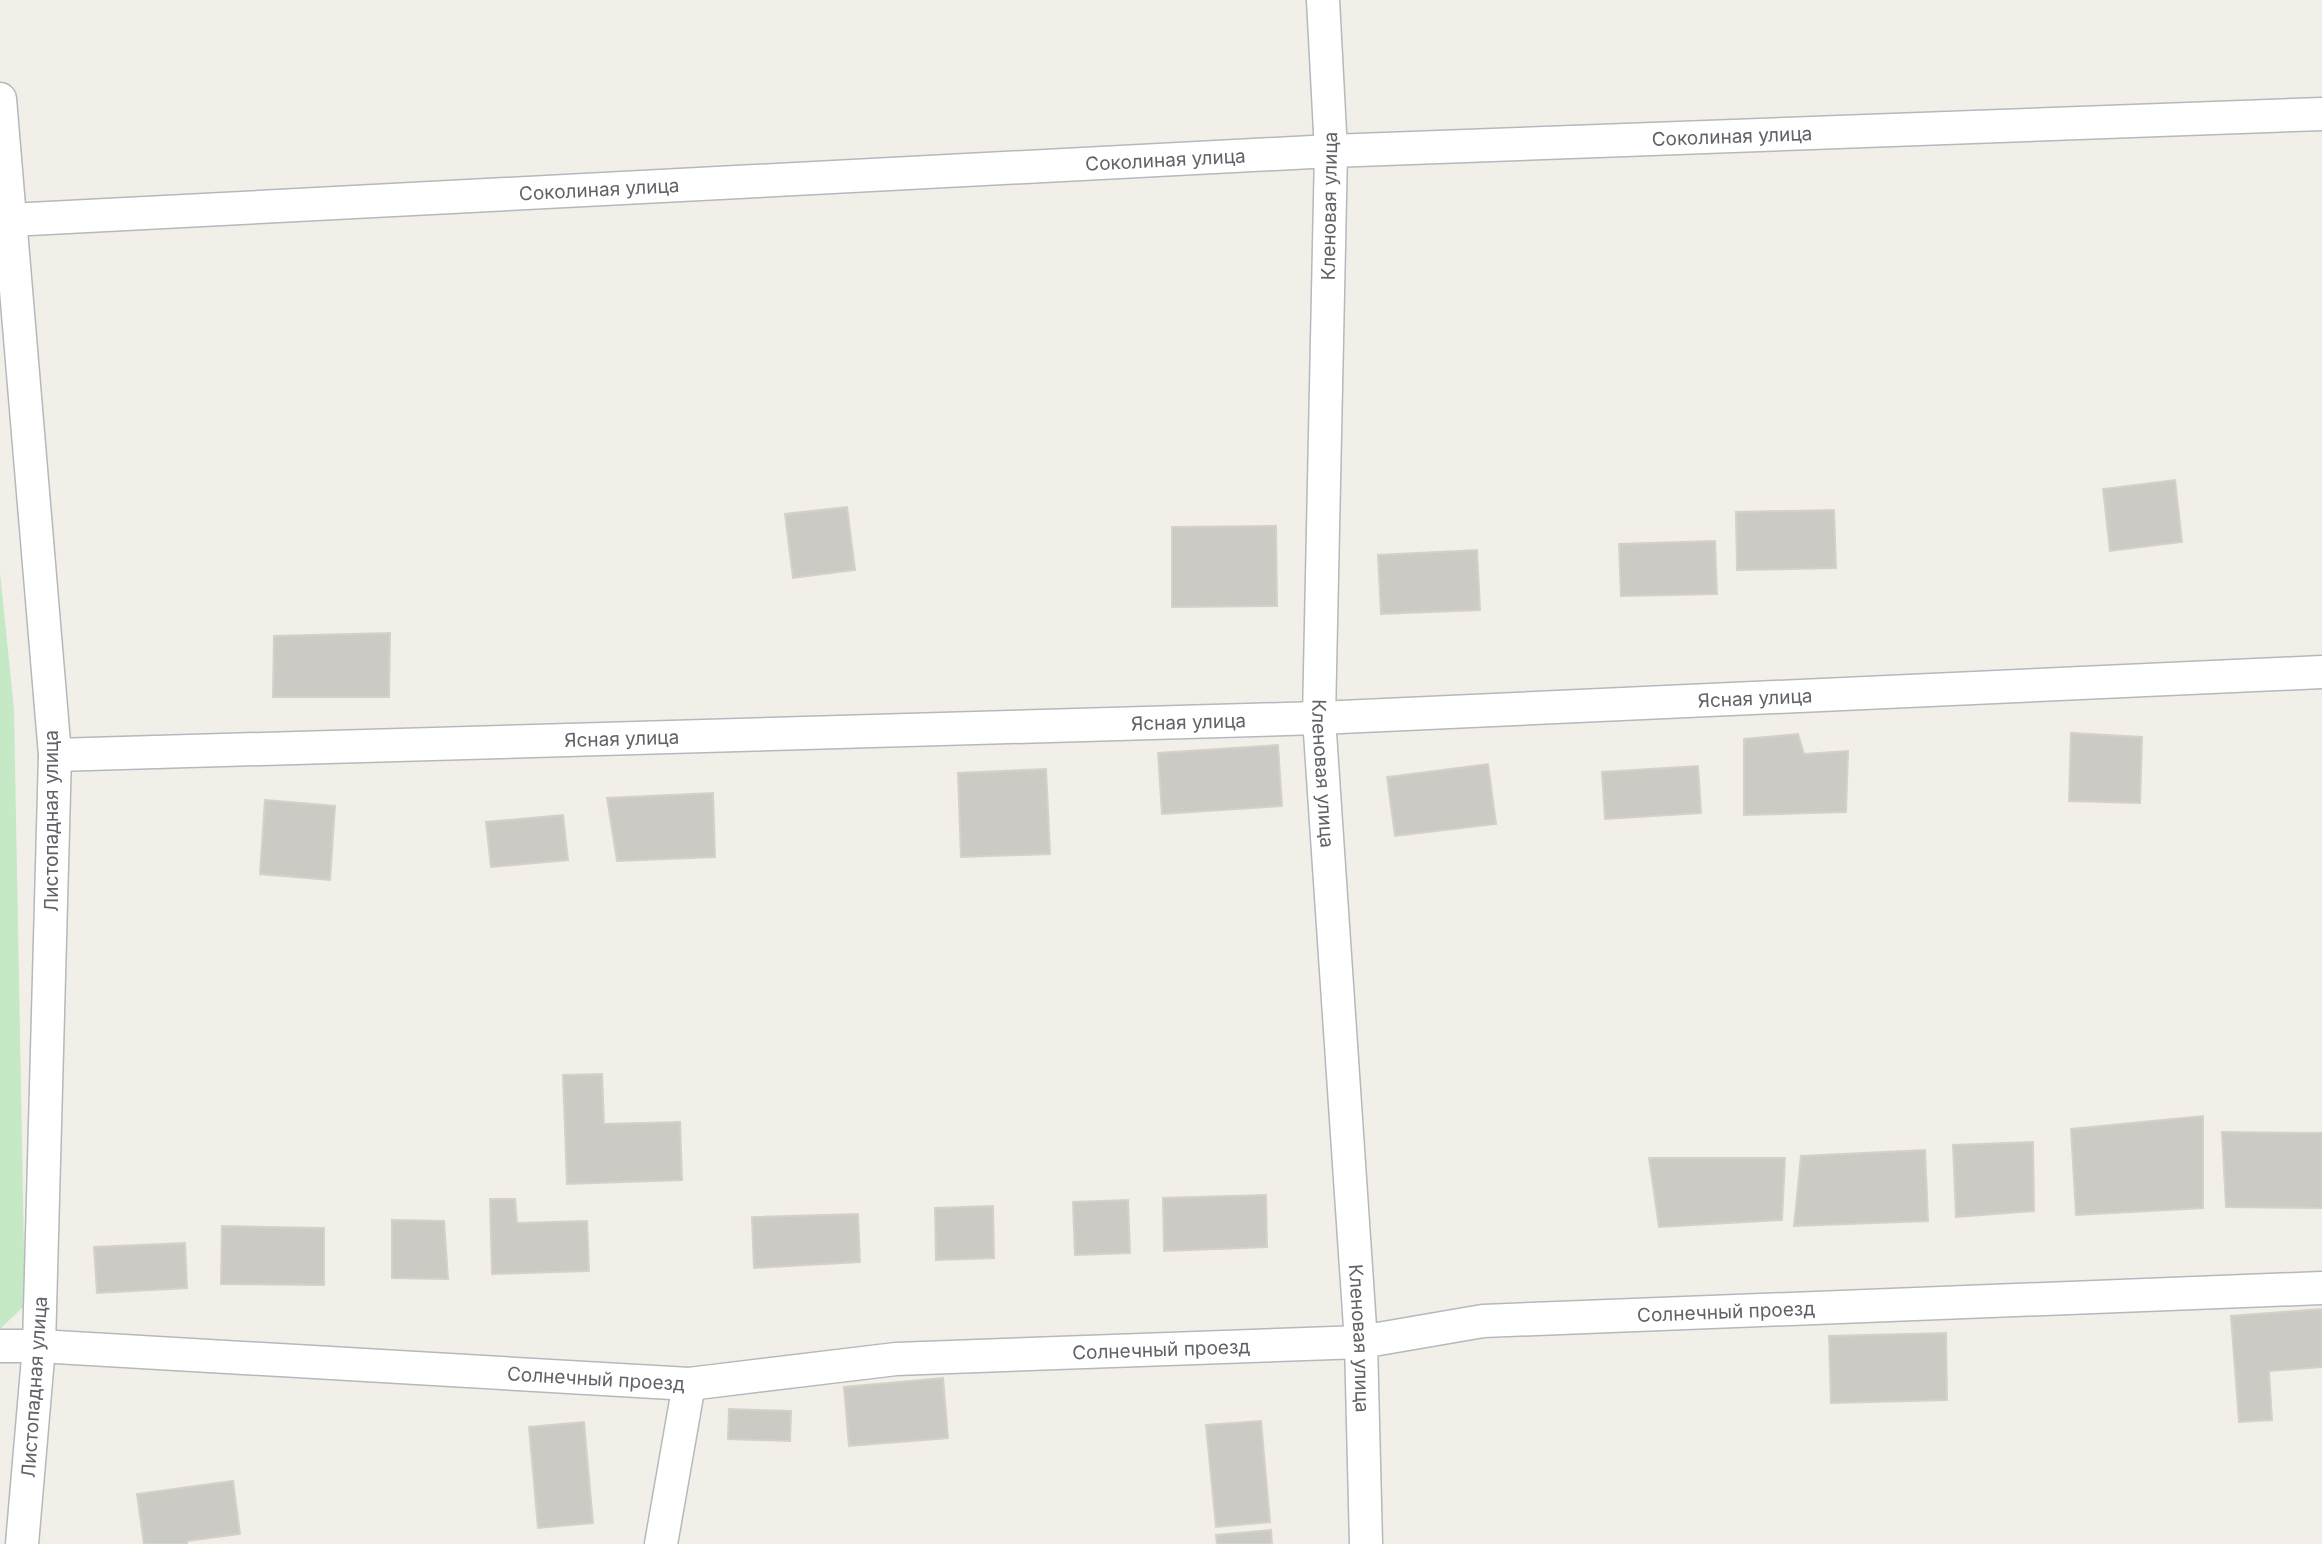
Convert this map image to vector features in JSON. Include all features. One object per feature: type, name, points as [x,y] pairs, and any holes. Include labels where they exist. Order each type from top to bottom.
[{"type":"street","name":"Кленовая улица","points":[[1323,0],[1332,151],[1318,718],[1361,1342],[1366,1544]]},
{"type":"street","name":"Листопадная улица","points":[[0,99],[55,755],[39,1346],[22,1544]]},
{"type":"street","name":"Соколиная улица","points":[[10,220],[1332,151],[2322,114]]},
{"type":"street","name":"Ясная улица","points":[[55,755],[1318,718],[2322,672]]},
{"type":"street","name":"Солнечный проезд","points":[[0,1346],[39,1346],[689,1384],[896,1359],[1361,1342],[1483,1321],[2322,1287]]},
{"type":"street","points":[[661,1544],[689,1384]]},
{"type":"green space","points":[[0,572],[14,710],[25,1305],[0,1329]]},
{"type":"building","points":[[2175,480],[2182,542],[2110,551],[2103,489]]},
{"type":"building","points":[[847,507],[855,570],[793,578],[785,514]]},
{"type":"building","points":[[1834,510],[1836,568],[1737,570],[1736,512]]},
{"type":"building","points":[[1276,526],[1277,606],[1172,607],[1172,527]]},
{"type":"building","points":[[1715,541],[1717,594],[1621,596],[1619,544]]},
{"type":"building","points":[[1477,550],[1480,610],[1381,614],[1378,555]]},
{"type":"building","points":[[390,633],[389,697],[273,697],[274,636]]},
{"type":"building","points":[[2071,733],[2142,737],[2140,803],[2069,801]]},
{"type":"building","points":[[1798,734],[1804,754],[1848,751],[1846,812],[1744,815],[1744,739]]},
{"type":"building","points":[[1278,745],[1282,806],[1162,814],[1158,753]]},
{"type":"building","points":[[1488,764],[1496,824],[1395,836],[1387,777]]},
{"type":"building","points":[[1698,766],[1701,813],[1605,819],[1602,772]]},
{"type":"building","points":[[1046,769],[1050,854],[961,857],[958,773]]},
{"type":"building","points":[[713,793],[715,857],[617,861],[607,798]]},
{"type":"building","points":[[265,800],[335,806],[330,880],[260,874]]},
{"type":"building","points":[[563,815],[568,860],[491,867],[486,822]]},
{"type":"building","points":[[602,1074],[604,1124],[680,1122],[682,1180],[567,1184],[563,1075]]},
{"type":"building","points":[[2203,1116],[2203,1208],[2076,1215],[2071,1129]]},
{"type":"building","points":[[2222,1132],[2322,1133],[2322,1208],[2226,1207]]},
{"type":"building","points":[[2033,1142],[2034,1211],[1956,1217],[1953,1145]]},
{"type":"building","points":[[1925,1150],[1928,1221],[1794,1226],[1801,1156]]},
{"type":"building","points":[[1649,1158],[1785,1158],[1782,1220],[1659,1227]]},
{"type":"building","points":[[1266,1195],[1267,1247],[1164,1251],[1163,1198]]},
{"type":"building","points":[[490,1199],[515,1199],[517,1223],[587,1221],[589,1271],[492,1274]]},
{"type":"building","points":[[1128,1200],[1130,1253],[1075,1255],[1073,1202]]},
{"type":"building","points":[[993,1206],[994,1258],[936,1260],[935,1208]]},
{"type":"building","points":[[858,1214],[860,1262],[754,1268],[752,1217]]},
{"type":"building","points":[[392,1220],[444,1221],[448,1279],[392,1278]]},
{"type":"building","points":[[222,1226],[324,1228],[324,1285],[221,1284]]},
{"type":"building","points":[[185,1243],[187,1288],[97,1293],[94,1247]]},
{"type":"building","points":[[2322,1309],[2322,1367],[2269,1371],[2272,1420],[2239,1422],[2231,1316]]},
{"type":"building","points":[[1946,1333],[1947,1400],[1831,1403],[1829,1336]]},
{"type":"building","points":[[943,1378],[948,1438],[849,1446],[844,1387]]},
{"type":"building","points":[[729,1409],[791,1411],[790,1441],[728,1439]]},
{"type":"building","points":[[1261,1421],[1270,1522],[1216,1527],[1206,1425]]},
{"type":"building","points":[[584,1422],[593,1523],[538,1528],[529,1427]]},
{"type":"building","points":[[233,1481],[240,1534],[187,1541],[187,1544],[144,1544],[137,1494]]},
{"type":"building","points":[[1271,1530],[1272,1544],[1217,1544],[1216,1535]]}]
